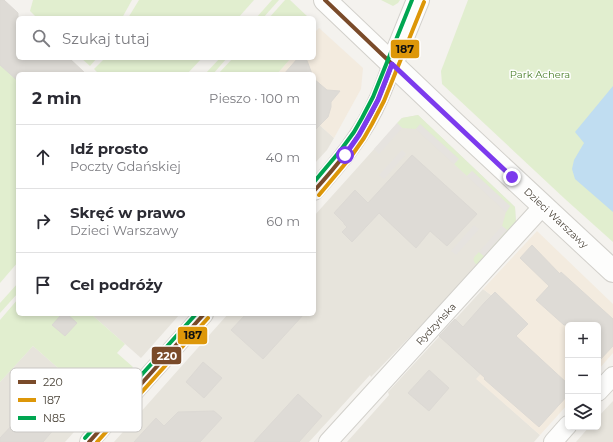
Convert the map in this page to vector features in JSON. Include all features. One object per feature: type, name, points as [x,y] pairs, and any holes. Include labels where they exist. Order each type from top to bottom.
[{"type":"street","name":"Dzieci Warszawy","points":[[325,0],[613,271]]},
{"type":"street","points":[[316,189],[345,155],[359,135],[378,100],[418,0]]},
{"type":"street","name":"Rydzyńska","points":[[328,442],[543,206]]},
{"type":"street","points":[[142,384],[202,316]]},
{"type":"street","points":[[601,389],[613,376]]},
{"type":"street","points":[[553,442],[565,428]]},
{"type":"street","points":[[90,442],[99,432]]},
{"type":"shaded area","points":[[319,28],[363,68],[361,89],[334,138],[316,122],[316,72],[279,72],[289,60],[316,60],[316,31]]},
{"type":"shaded area","points":[[418,115],[515,207],[516,224],[468,277],[371,377],[370,375],[309,442],[114,442],[123,432],[142,432],[142,411],[226,316],[316,316],[316,214],[402,118]]},
{"type":"shaded area","points":[[316,122],[334,138],[327,150],[316,162]]},
{"type":"shaded area","points":[[397,123],[402,128],[379,154],[374,149]]},
{"type":"shaded area","points":[[420,124],[459,159],[454,164],[416,129]]},
{"type":"shaded area","points":[[402,150],[406,154],[384,179],[379,175]]},
{"type":"shaded area","points":[[472,171],[510,206],[506,212],[467,176]]},
{"type":"shaded area","points":[[474,225],[479,229],[456,255],[451,251]]},
{"type":"shaded area","points":[[502,226],[507,230],[484,256],[479,252]]},
{"type":"shaded area","points":[[537,231],[613,304],[613,353],[601,367],[601,322],[565,322],[565,407],[540,435],[476,379],[528,324],[495,292],[491,295],[483,289]]},
{"type":"shaded area","points":[[483,289],[491,295],[495,292],[528,324],[477,379],[540,435],[534,442],[347,442],[389,395],[388,392]]},
{"type":"shaded area","points":[[93,316],[178,316],[141,358]]},
{"type":"shaded area","points":[[33,346],[58,368],[13,368]]},
{"type":"shaded area","points":[[10,371],[10,432],[74,432],[65,442],[0,442],[0,382]]},
{"type":"shaded area","points":[[613,401],[613,442],[576,442],[586,430],[601,430],[601,414]]},
{"type":"green space","points":[[33,0],[132,0],[123,16],[35,16],[30,11]]},
{"type":"green space","points":[[139,0],[254,0],[240,16],[129,16]]},
{"type":"green space","points":[[272,0],[279,0],[265,16],[258,16]]},
{"type":"green space","points":[[285,0],[290,0],[307,16],[271,16]]},
{"type":"green space","points":[[381,0],[400,0],[393,6]]},
{"type":"green space","name":"Park Achera","points":[[468,0],[613,0],[613,242],[442,84],[441,71]]},
{"type":"green space","points":[[83,60],[95,60],[90,66]]},
{"type":"green space","points":[[103,60],[200,60],[189,72],[97,72],[94,69]]},
{"type":"green space","points":[[218,60],[225,60],[215,72],[207,72]]},
{"type":"green space","points":[[231,60],[289,60],[279,72],[220,72]]},
{"type":"green space","points":[[0,65],[16,79],[16,264],[0,283]]},
{"type":"green space","points":[[418,115],[515,207],[516,224],[478,266],[474,262],[475,256],[479,252],[484,256],[507,230],[502,226],[506,212],[510,206],[472,171],[467,176],[454,164],[458,159],[420,125],[416,129],[402,128],[397,123],[402,118]]},
{"type":"green space","points":[[16,285],[16,295],[0,313],[0,303]]},
{"type":"green space","points":[[16,301],[16,316],[93,316],[125,344],[117,353],[133,367],[58,368],[33,346],[13,368],[10,368],[10,371],[0,382],[0,320]]},
{"type":"water","points":[[613,86],[613,212],[575,179],[572,169],[574,160],[584,143],[575,132]]},
{"type":"building","points":[[0,0],[4,0],[18,13],[18,16],[16,16],[16,60],[71,60],[84,72],[16,72],[16,79],[0,65]]},
{"type":"building","points":[[296,60],[307,60],[311,72],[286,72]]},
{"type":"building","points":[[316,81],[327,90],[340,91],[331,102],[328,117],[316,129]]},
{"type":"building","points":[[412,155],[477,214],[447,246],[430,231],[416,248],[379,213],[352,242],[342,232],[347,227],[334,213],[355,190],[368,203]]},
{"type":"building","points":[[532,245],[560,274],[561,272],[613,319],[613,346],[601,359],[601,322],[565,322],[564,325],[536,300],[549,286],[520,258]]},
{"type":"building","points":[[495,292],[528,324],[516,336],[565,381],[565,398],[539,427],[484,379],[485,378],[439,336],[455,319],[463,327]]},
{"type":"building","points":[[60,316],[69,316],[77,323],[65,336],[52,325]]},
{"type":"building","points":[[244,316],[302,316],[263,359],[231,330]]},
{"type":"building","points":[[203,362],[222,378],[204,398],[186,382]]},
{"type":"building","points":[[429,370],[449,388],[429,411],[408,393]]},
{"type":"building","points":[[298,394],[322,416],[299,442],[254,442]]},
{"type":"building","points":[[214,411],[222,418],[200,442],[134,442],[156,418],[164,426],[178,412]]},
{"type":"building","points":[[10,427],[10,432],[52,432],[43,442],[0,442],[0,438]]},
{"type":"transit line","name":"220","points":[[325,0],[392,64]]},
{"type":"transit line","name":"N85","points":[[316,180],[340,151],[362,118],[373,97],[412,0]]},
{"type":"transit line","name":"187","points":[[319,195],[350,158],[372,124],[384,101],[424,2]]},
{"type":"transit line","name":"220","points":[[316,189],[342,158],[361,132],[384,86],[392,64]]},
{"type":"transit line","name":"N85","points":[[142,374],[194,316]]},
{"type":"transit line","name":"220","points":[[142,383],[202,316]]},
{"type":"transit line","name":"187","points":[[142,392],[208,318]]},
{"type":"transit line","name":"N85","points":[[85,438],[90,432]]},
{"type":"transit line","name":"220","points":[[89,442],[98,432]]},
{"type":"transit line","name":"187","points":[[97,442],[106,432]]},
{"type":"route","points":[[345,155],[359,135],[378,100],[392,64],[512,177]]}]
